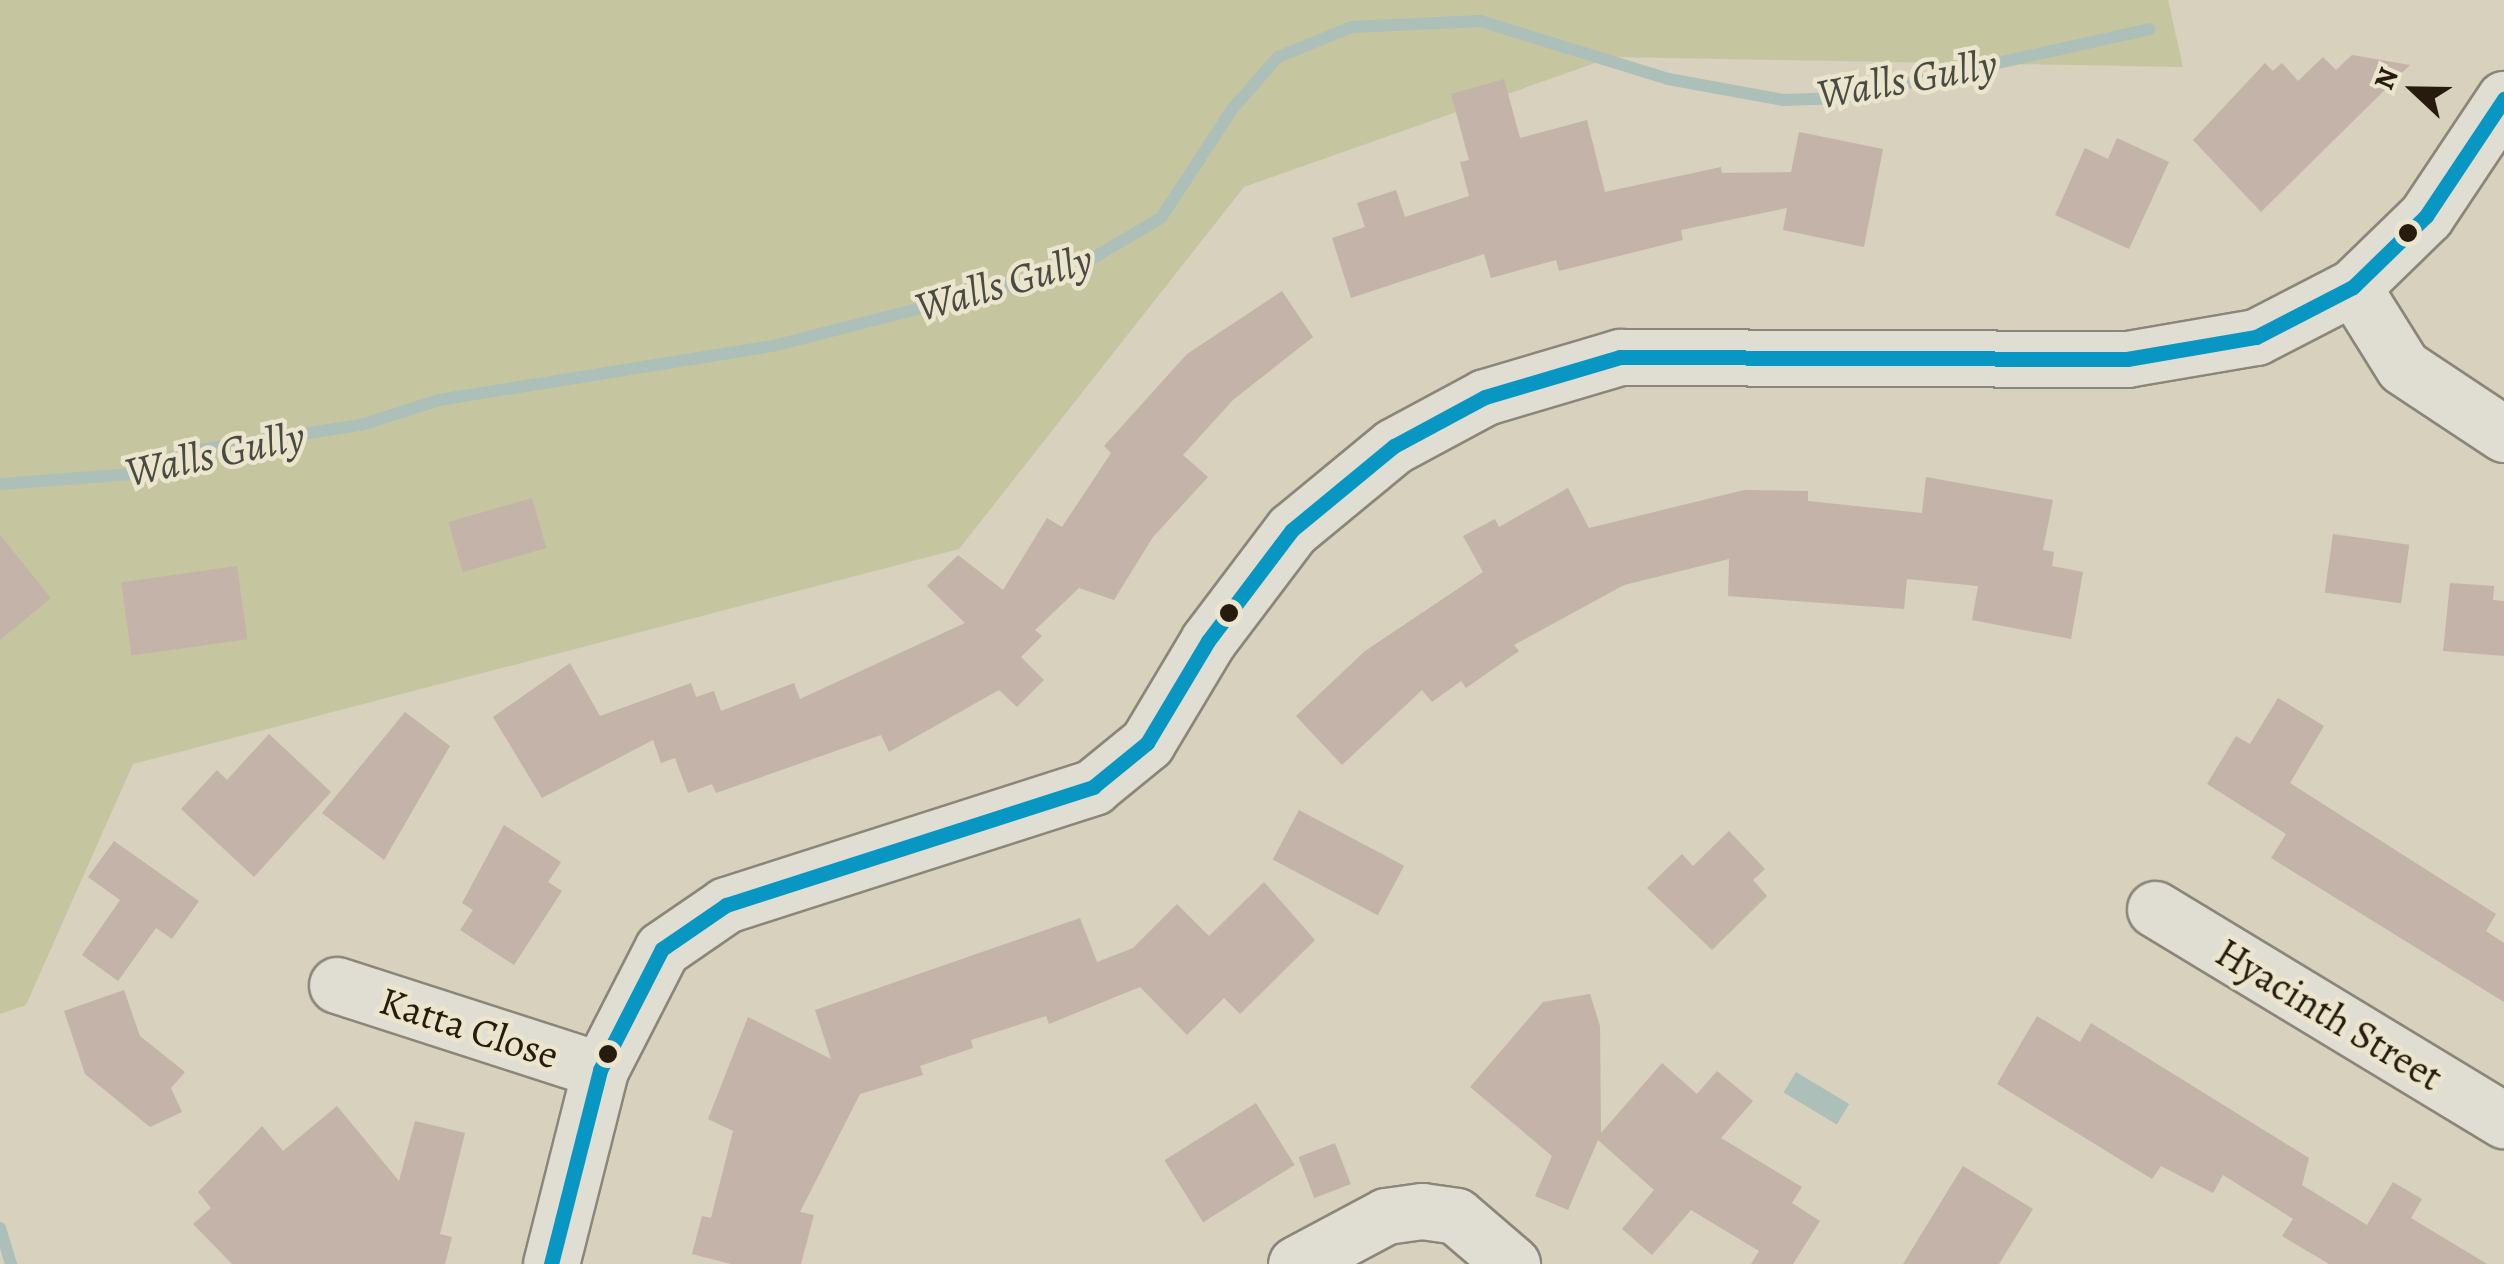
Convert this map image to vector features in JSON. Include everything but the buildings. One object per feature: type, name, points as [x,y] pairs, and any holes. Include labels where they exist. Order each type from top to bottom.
[{"type":"street","points":[[551,1264],[600,1070],[633,993],[662,948],[726,905],[1030,812],[1119,768],[1147,743],[1208,641],[1292,530],[1361,468],[1485,397],[1620,356],[1693,351],[2127,359],[2202,352],[2256,337],[2353,287],[2426,216],[2504,99]]},
{"type":"street","points":[[2353,287],[2403,367],[2504,434]]},
{"type":"street","name":"Hyacinth Street","points":[[2155,909],[2504,1120]]},
{"type":"street","name":"Katta Close","points":[[338,985],[600,1070]]},
{"type":"street","points":[[1296,1264],[1386,1216],[1422,1211],[1456,1216],[1512,1264]]},
{"type":"green space","points":[[0,0],[2168,0],[2183,67],[1612,57],[1244,187],[959,549],[133,764],[26,1005],[0,1014]]},
{"type":"shaded area","points":[[1796,1072],[1849,1104],[1837,1125],[1784,1093]]},
{"type":"waterway","name":"Walls Gully","points":[[0,484],[133,474],[186,452],[361,425],[439,400],[777,345],[1076,268],[1161,218],[1233,108],[1278,57],[1352,27],[1480,21],[1668,79],[1783,100],[1841,98],[2149,29]]},
{"type":"waterway","points":[[0,1228],[11,1264]]},
{"type":"transit line","points":[[551,1264],[600,1070],[662,949],[726,905],[1093,787],[1147,743],[1208,641],[1292,530],[1394,446],[1485,397],[1620,357],[2127,359],[2256,337],[2353,287],[2426,216],[2504,99]]}]
